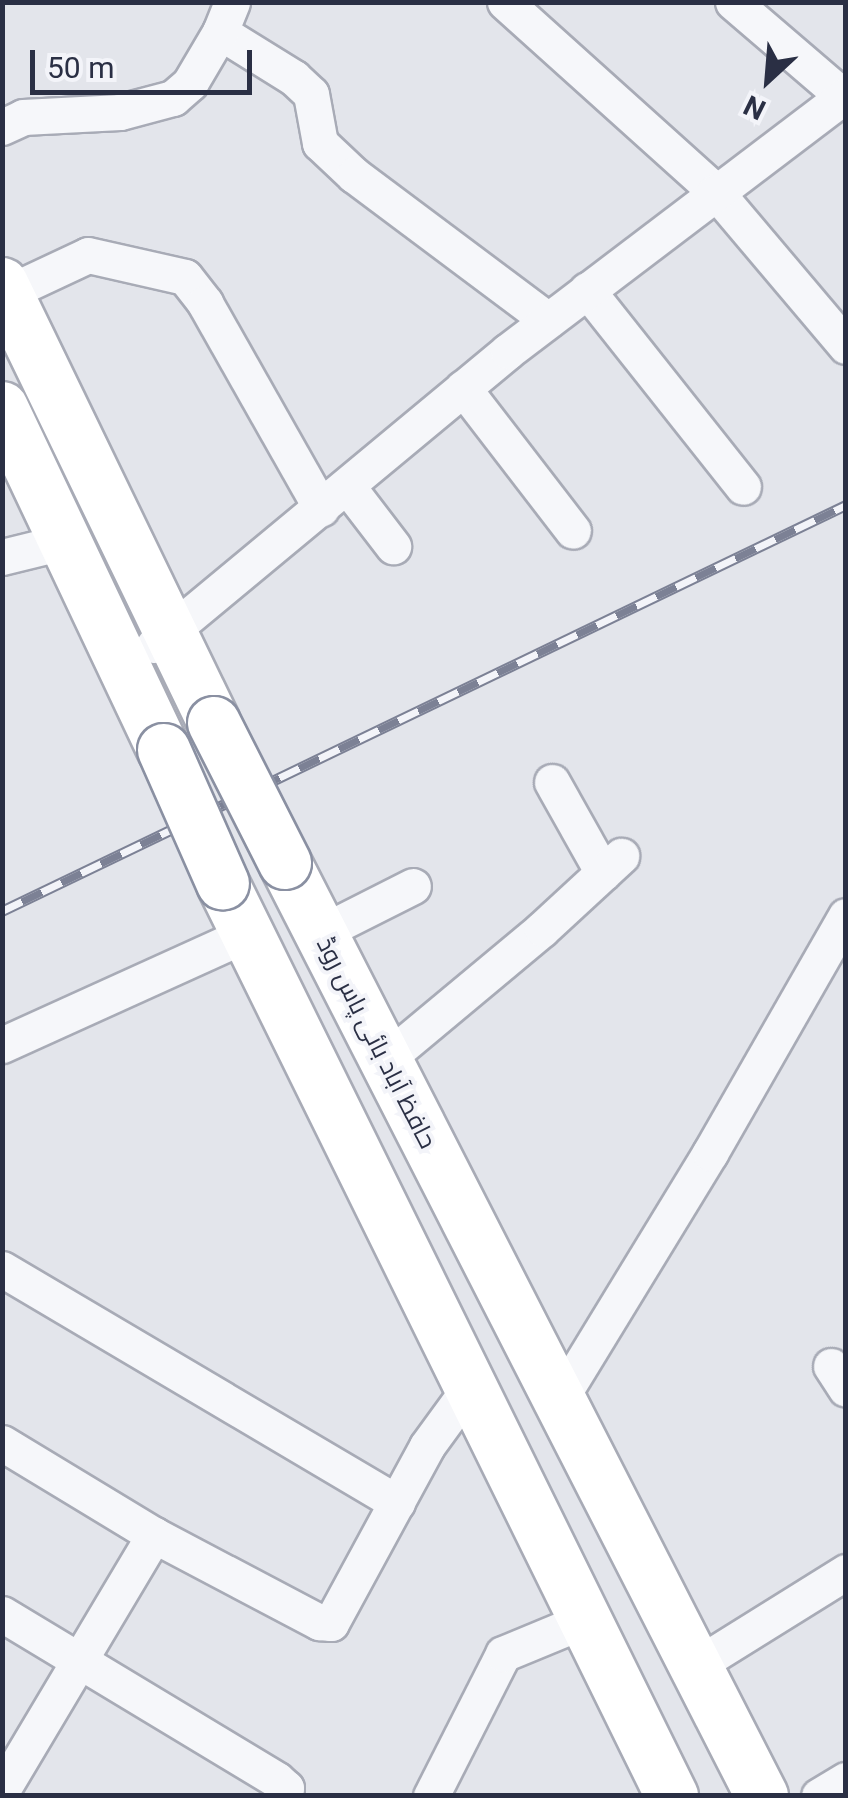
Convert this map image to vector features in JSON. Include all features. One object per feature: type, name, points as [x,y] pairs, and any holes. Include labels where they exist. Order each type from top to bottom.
[{"type":"highway","name":"حافظ آباد بائی پاس روڈ","points":[[5,288],[214,723],[762,1796]]},
{"type":"highway","points":[[2,408],[164,750],[246,935],[668,1794]]},
{"type":"street","points":[[505,2],[715,191],[846,346]]},
{"type":"street","points":[[126,669],[548,320],[845,96],[732,2]]},
{"type":"street","points":[[2,128],[23,117],[120,112],[173,98],[190,82],[226,18],[311,94],[320,142],[354,174],[548,320]]},
{"type":"street","points":[[5,288],[88,255],[185,277],[334,497],[393,546]]},
{"type":"street","points":[[587,290],[742,487]]},
{"type":"street","points":[[463,388],[574,531]]},
{"type":"street","points":[[2,557],[66,541]]},
{"type":"street","points":[[384,1060],[612,864],[552,782]]},
{"type":"street","points":[[320,933],[412,886]]},
{"type":"street","points":[[558,1402],[710,1154],[846,916]]},
{"type":"street","points":[[2,1045],[246,935]]},
{"type":"street","points":[[2,1269],[397,1503]]},
{"type":"street","points":[[2,1442],[154,1535],[319,1622],[331,1623],[427,1446],[470,1387]]},
{"type":"street","points":[[3,1789],[154,1535]]},
{"type":"street","points":[[695,1666],[846,1572]]},
{"type":"street","points":[[2,1614],[277,1780],[286,1788],[284,1796]]},
{"type":"street","points":[[431,1796],[503,1654],[585,1620]]},
{"type":"street","points":[[819,1796],[846,1780]]},
{"type":"railway","points":[[2,911],[846,505]]}]
